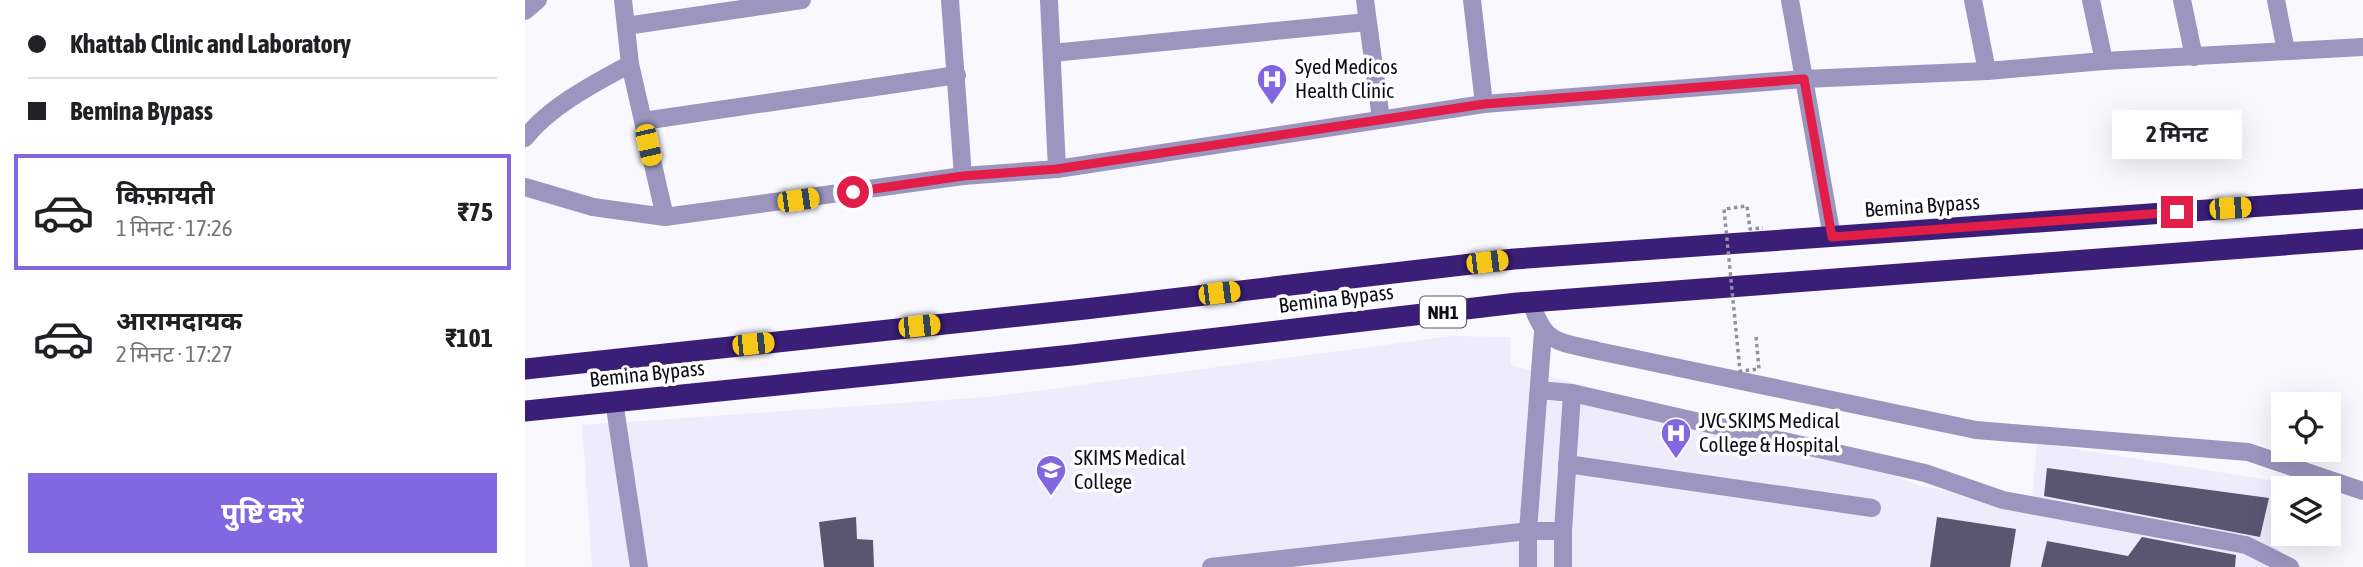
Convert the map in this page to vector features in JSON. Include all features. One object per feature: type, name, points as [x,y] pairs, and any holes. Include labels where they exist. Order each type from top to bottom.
[{"type":"highway","name":"Bemina Bypass","points":[[525,369],[1084,309],[1514,259],[2363,199]]},
{"type":"highway","name":"Bemina Bypass","points":[[525,411],[1072,355],[1531,302],[2363,239]]},
{"type":"street","points":[[525,11],[538,0]]},
{"type":"street","points":[[623,0],[630,64],[665,217]]},
{"type":"street","points":[[626,26],[802,0]]},
{"type":"street","points":[[950,0],[963,176]]},
{"type":"street","points":[[1049,0],[1057,169]]},
{"type":"street","points":[[1365,0],[1381,119]]},
{"type":"street","points":[[1472,0],[1484,104]]},
{"type":"street","points":[[1790,0],[1832,237]]},
{"type":"street","points":[[1973,0],[1987,71]]},
{"type":"street","points":[[2091,0],[2103,61]]},
{"type":"street","points":[[2182,0],[2194,57]]},
{"type":"street","points":[[2276,0],[2286,51]]},
{"type":"street","points":[[1052,53],[1367,22]]},
{"type":"street","points":[[525,187],[593,207],[665,217],[963,176],[1057,169],[1484,104],[1804,79],[1987,71],[2103,61],[2363,47]]},
{"type":"street","points":[[525,138],[533,127],[586,88],[630,64]]},
{"type":"street","points":[[643,121],[957,75]]},
{"type":"street","points":[[1528,567],[1528,531],[1543,332],[1531,302]]},
{"type":"street","points":[[1543,332],[1555,340],[1598,351],[1976,430],[2248,452],[2363,491]]},
{"type":"street","points":[[1539,390],[1572,393],[1926,473],[2003,500],[2246,545],[2290,567]]},
{"type":"street","points":[[1563,567],[1572,393]]},
{"type":"street","points":[[614,401],[639,567]]},
{"type":"street","points":[[1567,464],[1872,508]]},
{"type":"street","points":[[1211,567],[1528,531],[1563,531]]},
{"type":"path","points":[[1756,337],[1759,369],[1739,371],[1724,209],[1747,206],[1750,229],[1763,228]]},
{"type":"shaded area","name":"SKIMS Medical College","points":[[1453,336],[1510,337],[1511,365],[1898,477],[1920,486],[2031,505],[2037,443],[2271,480],[2271,546],[2303,567],[592,567],[582,425],[989,397]]},
{"type":"building","points":[[2047,468],[2269,498],[2260,537],[2044,496]]},
{"type":"building","points":[[856,517],[857,539],[873,540],[874,567],[824,567],[819,522]]},
{"type":"building","points":[[1937,517],[2016,529],[2010,567],[1930,567]]},
{"type":"building","points":[[2142,537],[2236,555],[2235,567],[2041,567],[2047,541],[2128,556]]},
{"type":"place","name":"Syed Medicos Health Clinic","points":[[1272,106]]},
{"type":"place","name":"JVC SKIMS Medical College & Hospital","points":[[1676,460]]},
{"type":"place","name":"SKIMS Medical College","points":[[1051,497]]},
{"type":"route","points":[[853,192],[963,176],[1057,169],[1484,104],[1804,79],[1832,237],[2177,212]]}]
